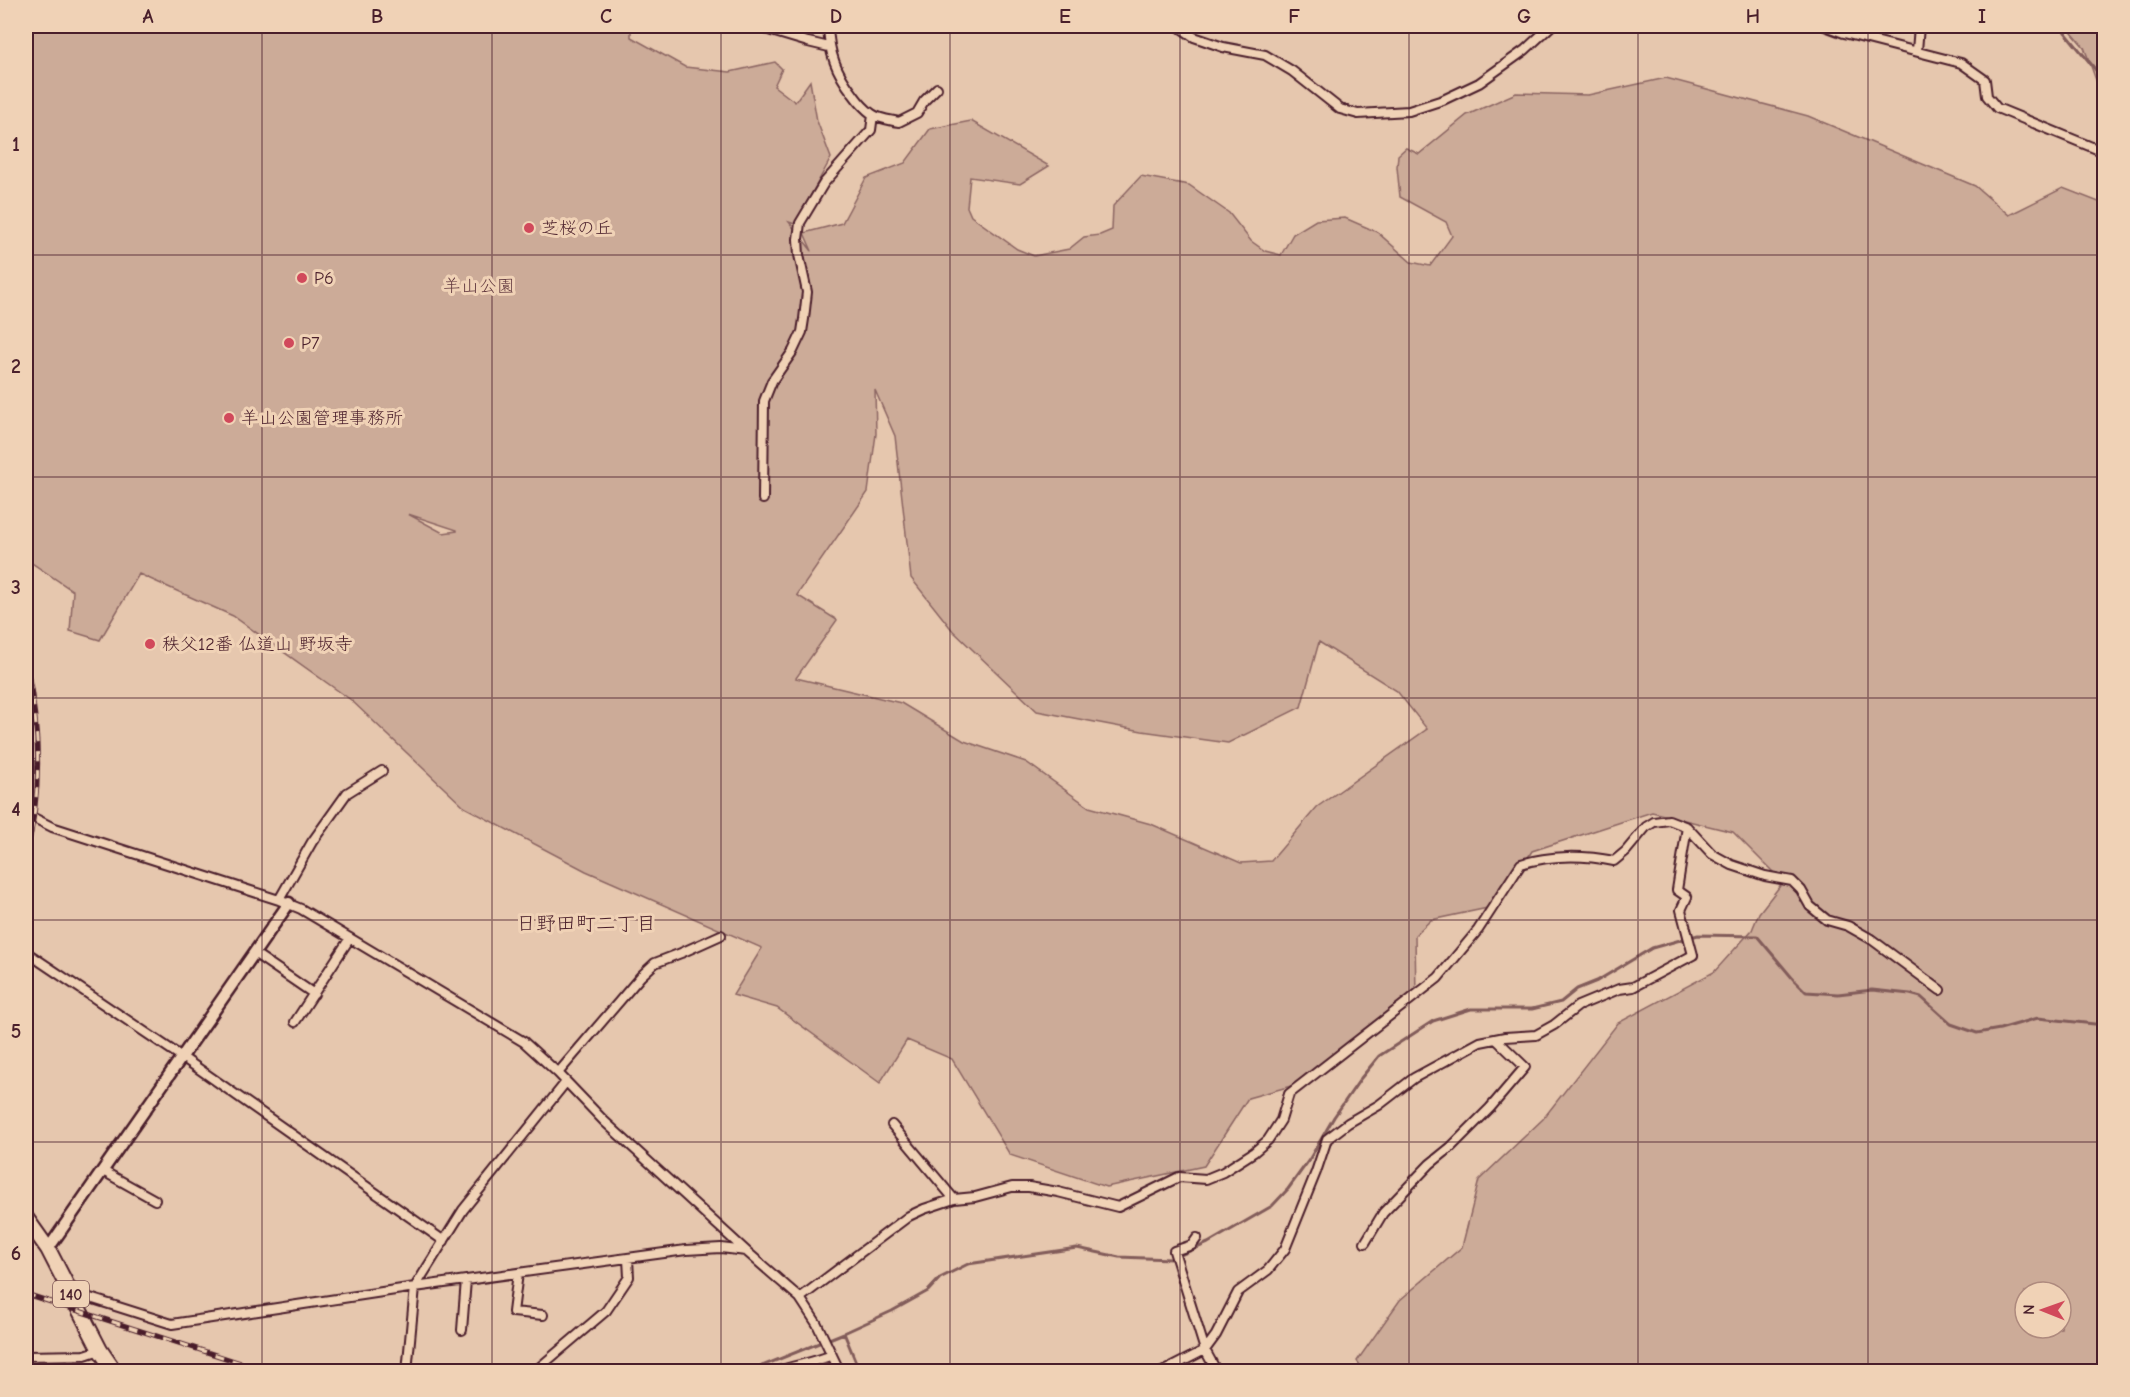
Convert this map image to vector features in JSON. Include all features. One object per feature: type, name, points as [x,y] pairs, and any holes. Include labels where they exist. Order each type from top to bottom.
[{"type":"highway","name":"140","points":[[26,1218],[48,1249],[100,1350],[115,1371]]},
{"type":"street","points":[[755,26],[829,47]]},
{"type":"street","points":[[828,26],[829,47],[841,79],[857,100],[873,115],[899,123],[917,112],[937,88]]},
{"type":"street","points":[[1178,26],[1194,37],[1223,47],[1265,55],[1292,71],[1340,109],[1358,114],[1409,111],[1443,100],[1479,83],[1525,50],[1551,26]]},
{"type":"street","points":[[1825,26],[1961,63],[1985,80],[1987,96],[1997,108],[2104,152]]},
{"type":"street","points":[[1917,51],[1919,26]]},
{"type":"street","points":[[763,499],[764,401],[772,381],[802,332],[804,319],[807,292],[799,255],[800,223],[824,183],[871,130],[873,115]]},
{"type":"street","points":[[48,1249],[254,953],[284,901],[312,842],[347,793],[382,771]]},
{"type":"street","points":[[26,814],[52,827],[98,843],[284,901],[524,1042],[558,1073],[604,1121],[800,1298],[817,1324],[840,1371]]},
{"type":"street","points":[[800,1298],[909,1216],[954,1199],[975,1197],[1012,1187],[1029,1187],[1118,1207],[1179,1177],[1206,1179],[1223,1172],[1268,1140],[1281,1120],[1289,1094],[1438,978],[1478,930],[1521,864],[1537,859],[1594,856],[1614,861],[1626,851],[1646,827],[1654,822],[1669,820],[1687,827],[1712,854],[1732,865],[1765,876],[1792,881],[1801,890],[1810,906],[1827,920],[1848,926],[1870,939],[1940,990]]},
{"type":"street","points":[[1162,1371],[1205,1350],[1216,1335],[1238,1292],[1268,1270],[1285,1249],[1317,1172],[1327,1139],[1348,1123],[1379,1105],[1413,1078],[1480,1042],[1505,1037],[1536,1035],[1554,1025],[1578,1006],[1619,989],[1633,987],[1693,955],[1681,910],[1687,897],[1677,890],[1687,827]]},
{"type":"street","points":[[558,1073],[641,976],[655,963],[721,935]]},
{"type":"street","points":[[295,1022],[350,938]]},
{"type":"street","points":[[26,952],[182,1057],[444,1241]]},
{"type":"street","points":[[254,953],[314,994]]},
{"type":"street","points":[[1365,1243],[1383,1213],[1430,1164],[1451,1147],[1490,1108],[1525,1067],[1497,1040]]},
{"type":"street","points":[[407,1371],[415,1287],[463,1210],[566,1082]]},
{"type":"street","points":[[892,1125],[954,1199]]},
{"type":"street","points":[[103,1171],[155,1200]]},
{"type":"street","points":[[1197,1238],[1192,1245],[1174,1251],[1205,1350],[1217,1371]]},
{"type":"street","points":[[71,1292],[172,1324],[415,1287],[686,1250],[721,1248],[747,1251]]},
{"type":"street","points":[[534,1371],[606,1311],[629,1277],[628,1259]]},
{"type":"street","points":[[518,1273],[513,1312],[543,1315]]},
{"type":"street","points":[[462,1330],[466,1280]]},
{"type":"street","points":[[26,1356],[85,1355],[100,1350]]},
{"type":"street","points":[[775,1371],[791,1366],[812,1364],[832,1355]]},
{"type":"green space","name":"羊山公園","points":[[26,26],[631,26],[631,37],[685,67],[730,72],[775,62],[782,69],[774,86],[795,102],[810,81],[817,121],[831,158],[795,224],[789,222],[812,251],[804,233],[842,223],[866,178],[905,163],[930,129],[971,121],[1049,166],[1020,184],[970,177],[967,207],[971,216],[1017,249],[1034,256],[1069,249],[1084,237],[1100,235],[1112,230],[1113,206],[1141,176],[1189,185],[1229,213],[1251,241],[1265,251],[1281,255],[1293,234],[1316,220],[1345,218],[1377,232],[1411,262],[1430,266],[1452,236],[1446,222],[1400,197],[1398,155],[1406,148],[1419,154],[1467,115],[1516,93],[1588,95],[1666,78],[1808,116],[1975,186],[2009,215],[2063,188],[2104,204],[2104,1371],[1364,1371],[1357,1361],[1400,1300],[1462,1247],[1479,1180],[1543,1119],[1618,1023],[1714,972],[1752,930],[1759,913],[1783,882],[1733,832],[1652,812],[1532,851],[1497,906],[1431,920],[1415,935],[1416,997],[1291,1086],[1248,1098],[1204,1166],[1106,1187],[1010,1155],[952,1059],[907,1040],[880,1083],[777,1008],[733,995],[762,948],[586,871],[464,807],[351,700],[233,616],[139,574],[100,640],[70,631],[73,591],[26,559]],"holes":[[[875,390],[895,436],[911,578],[953,631],[1037,711],[1142,731],[1228,743],[1301,707],[1319,642],[1397,691],[1427,729],[1317,807],[1271,861],[1241,863],[1151,824],[1089,807],[1026,762],[964,741],[901,703],[796,678],[837,620],[797,595],[868,492],[876,434]],[[408,514],[457,530],[443,533]]]},
{"type":"green space","points":[[2066,26],[2104,26],[2104,102],[2084,47]]},
{"type":"waterway","points":[[2060,26],[2104,80]]},
{"type":"waterway","points":[[747,1372],[892,1311],[928,1291],[940,1278],[968,1264],[1077,1248],[1119,1257],[1171,1259],[1208,1243],[1272,1206],[1288,1189],[1309,1160],[1334,1117],[1379,1056],[1433,1021],[1471,1009],[1532,1009],[1561,1002],[1577,989],[1597,981],[1652,948],[1698,935],[1757,936],[1806,992],[1838,994],[1872,990],[1910,994],[1921,997],[1951,1024],[1977,1033],[2038,1018],[2104,1025]]},
{"type":"waterway","points":[[844,1333],[860,1372]]},
{"type":"railway","points":[[26,663],[31,687],[38,758],[35,806],[26,854]]},
{"type":"railway","points":[[26,1294],[269,1372]]},
{"type":"place","name":"芝桜の丘","points":[[529,228]]},
{"type":"place","name":"P6","points":[[302,278]]},
{"type":"place","name":"P7","points":[[289,343]]},
{"type":"place","name":"羊山公園管理事務所","points":[[229,418]]},
{"type":"place","name":"秩父12番 仏道山 野坂寺","points":[[150,644]]},
{"type":"district","name":"日野田町二丁目","points":[[586,923]]}]
